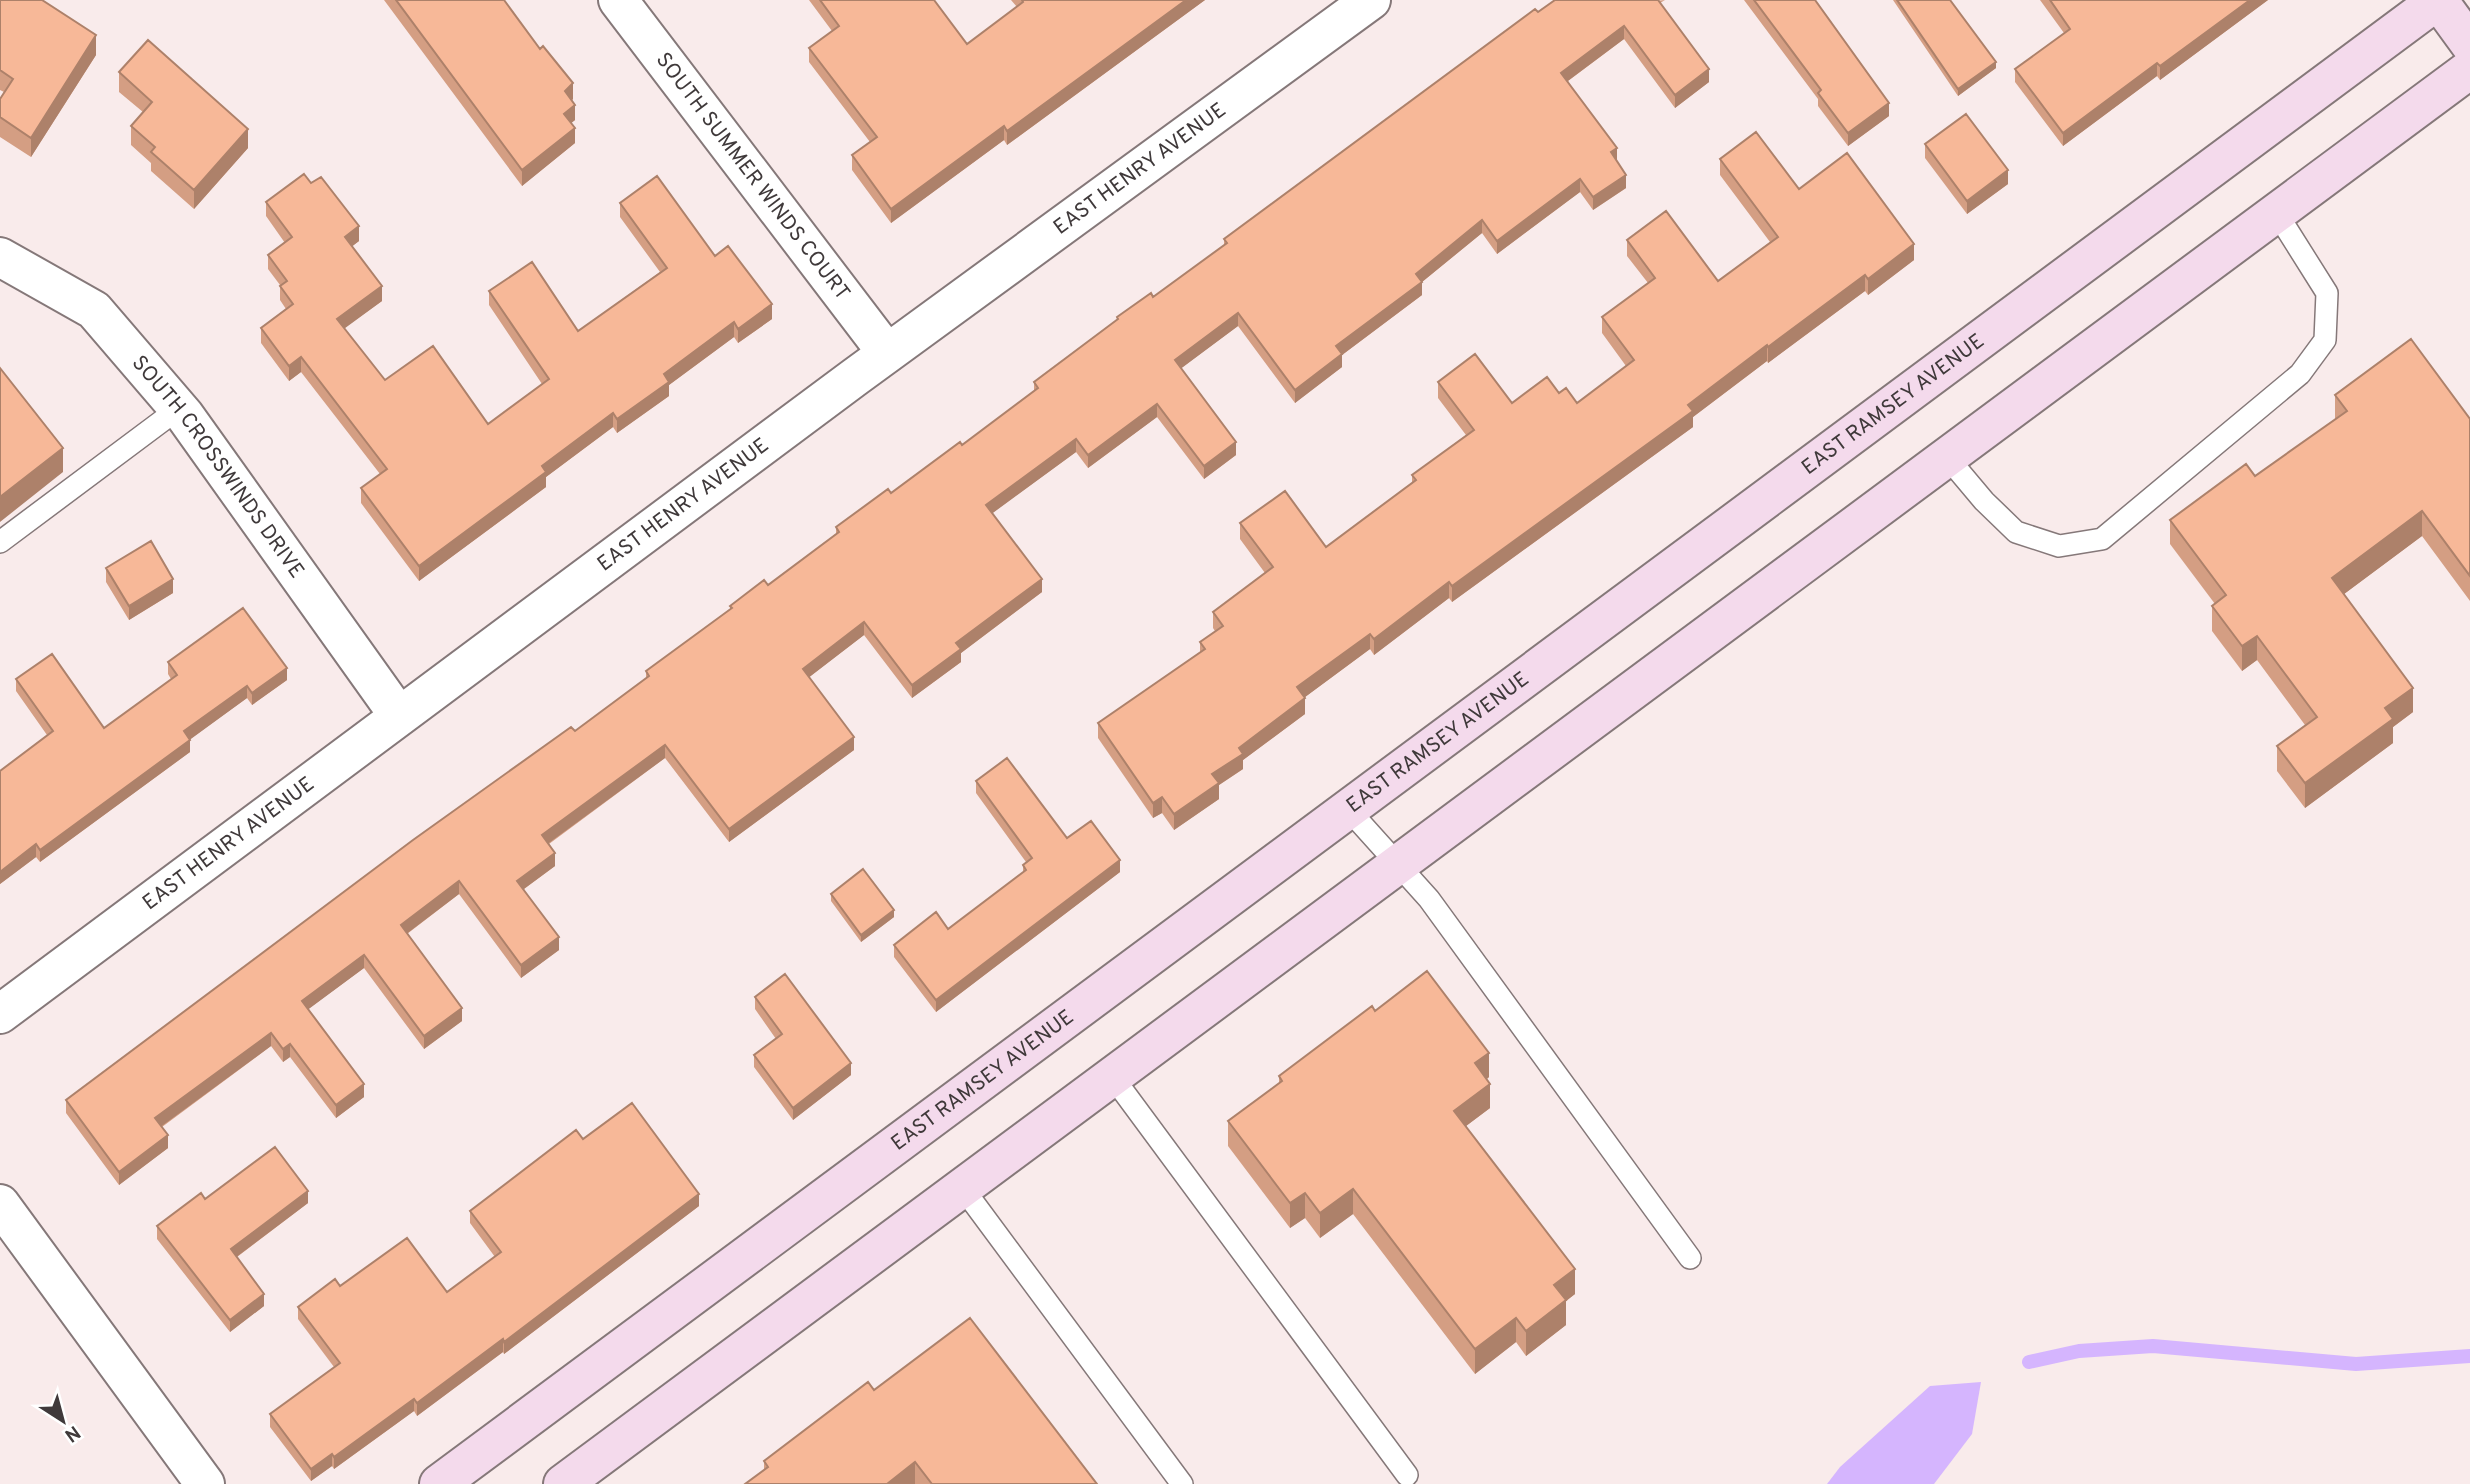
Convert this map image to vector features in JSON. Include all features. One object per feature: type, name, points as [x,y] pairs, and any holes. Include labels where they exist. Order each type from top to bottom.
[{"type":"street","name":"SOUTH SUMMER WINDS COURT","points":[[618,0],[887,353]]},
{"type":"street","name":"EAST HENRY AVENUE","points":[[0,1014],[887,353],[1371,0]]},
{"type":"street","points":[[2438,0],[2470,44]]},
{"type":"street","name":"EAST RAMSEY AVENUE","points":[[439,1484],[2438,0]]},
{"type":"street","points":[[563,1484],[2470,69]]},
{"type":"street","name":"SOUTH CROSSWINDS DRIVE","points":[[0,257],[94,310],[178,409],[400,716]]},
{"type":"street","points":[[0,1204],[205,1484]]},
{"type":"lane","points":[[1947,457],[1984,501],[2016,532],[2059,546],[2102,539],[2300,374],[2325,340],[2327,293],[2276,212]]},
{"type":"lane","points":[[0,542],[178,409]]},
{"type":"lane","points":[[1348,809],[1429,900],[1690,1258]]},
{"type":"lane","points":[[1112,1076],[1408,1475]]},
{"type":"lane","points":[[962,1187],[1182,1484]]},
{"type":"shaded area","points":[[1981,1382],[1972,1434],[1934,1484],[1827,1484],[1840,1467],[1930,1386]]},
{"type":"building","points":[[0,0],[42,0],[96,35],[31,138],[0,117],[0,99],[13,79],[0,70]]},
{"type":"building","points":[[396,0],[504,0],[540,49],[543,46],[573,83],[565,91],[575,105],[564,114],[575,128],[522,170]]},
{"type":"building","points":[[820,0],[934,0],[967,44],[1023,2],[1022,0],[1186,0],[1007,131],[1004,126],[891,209],[852,155],[877,137],[809,48],[839,26]]},
{"type":"building","points":[[1555,0],[1658,0],[1709,69],[1675,95],[1624,26],[1561,73],[1617,148],[1611,152],[1626,175],[1593,197],[1580,179],[1497,241],[1482,220],[1416,274],[1422,282],[1336,346],[1342,354],[1295,390],[1238,313],[1175,360],[1236,442],[1204,466],[1157,404],[1088,455],[1076,439],[986,505],[1042,579],[956,643],[961,649],[912,685],[864,622],[803,669],[854,737],[729,829],[665,745],[542,835],[555,853],[517,881],[559,937],[521,965],[459,881],[401,925],[462,1008],[424,1036],[364,955],[302,1001],[364,1084],[336,1105],[290,1044],[283,1049],[271,1033],[155,1118],[168,1135],[119,1172],[66,1100],[413,840],[571,727],[575,731],[649,676],[646,671],[732,608],[730,606],[764,580],[768,585],[839,532],[836,527],[888,489],[891,493],[960,442],[962,445],[1038,388],[1034,382],[1118,319],[1117,317],[1151,293],[1153,297],[1227,243],[1224,239],[1535,9],[1538,12]]},
{"type":"building","points":[[1754,0],[1815,0],[1889,103],[1848,133],[1818,93],[1821,90]]},
{"type":"building","points":[[1897,0],[1950,0],[1996,62],[1958,89]]},
{"type":"building","points":[[2050,0],[2250,0],[2160,66],[2157,63],[2063,133],[2015,69],[2070,29]]},
{"type":"building","points":[[148,40],[248,129],[194,190],[151,152],[155,147],[131,126],[152,102],[119,72]]},
{"type":"building","points":[[1966,114],[2008,170],[1967,201],[1925,144]]},
{"type":"building","points":[[1756,132],[1799,189],[1847,153],[1914,244],[1868,279],[1865,275],[1768,347],[1767,345],[1688,405],[1693,411],[1452,586],[1449,582],[1374,639],[1370,634],[1297,687],[1305,698],[1239,748],[1243,754],[1212,774],[1219,783],[1174,814],[1162,797],[1153,803],[1098,723],[1205,649],[1200,642],[1223,626],[1213,612],[1273,567],[1240,523],[1285,491],[1326,547],[1416,480],[1412,475],[1474,430],[1438,382],[1475,354],[1512,403],[1547,377],[1559,393],[1566,388],[1577,403],[1634,360],[1602,317],[1655,278],[1627,240],[1666,211],[1718,281],[1778,237],[1720,159]]},
{"type":"building","points":[[304,174],[311,183],[321,177],[359,226],[345,237],[382,286],[337,319],[385,380],[433,346],[488,424],[549,379],[489,291],[532,262],[578,331],[667,268],[620,203],[657,176],[715,256],[728,246],[772,304],[738,329],[734,322],[664,374],[669,382],[617,419],[613,413],[542,466],[546,472],[419,566],[361,488],[387,469],[301,357],[289,366],[261,328],[293,304],[280,286],[287,281],[268,255],[292,237],[266,202]]},
{"type":"building","points":[[2411,339],[2470,419],[2470,576],[2422,511],[2332,578],[2413,688],[2385,708],[2393,719],[2305,783],[2277,746],[2317,717],[2257,636],[2242,646],[2212,606],[2226,595],[2170,520],[2246,464],[2255,476],[2347,411],[2335,395]]},
{"type":"building","points":[[0,368],[63,448],[0,497]]},
{"type":"building","points":[[151,541],[173,579],[129,606],[106,568]]},
{"type":"building","points":[[243,608],[287,668],[252,693],[247,686],[184,731],[190,740],[40,850],[36,844],[0,872],[0,771],[53,731],[16,679],[52,654],[104,728],[177,675],[168,662]]},
{"type":"building","points":[[1007,758],[1067,838],[1091,821],[1120,860],[936,1000],[894,945],[936,912],[948,929],[1026,870],[1023,865],[1032,858],[976,781]]},
{"type":"building","points":[[863,869],[894,910],[861,935],[831,894]]},
{"type":"building","points":[[1427,971],[1489,1053],[1475,1063],[1490,1084],[1454,1111],[1575,1269],[1554,1285],[1566,1300],[1526,1331],[1516,1318],[1475,1349],[1353,1189],[1320,1213],[1305,1193],[1290,1203],[1228,1121],[1282,1081],[1279,1076],[1372,1006],[1375,1011]]},
{"type":"building","points":[[785,974],[851,1063],[793,1108],[754,1055],[782,1034],[755,997]]},
{"type":"building","points":[[632,1103],[699,1194],[504,1342],[503,1339],[417,1403],[414,1399],[334,1457],[332,1454],[311,1469],[270,1414],[340,1363],[298,1307],[335,1279],[340,1286],[407,1238],[447,1292],[501,1252],[470,1211],[576,1130],[583,1139]]},
{"type":"building","points":[[275,1147],[308,1191],[231,1249],[264,1294],[230,1320],[157,1226],[201,1193],[205,1199]]},
{"type":"building","points":[[970,1318],[1097,1484],[932,1484],[915,1462],[887,1484],[745,1484],[768,1467],[764,1461],[868,1382],[874,1390]]},
{"type":"waterway","points":[[2029,1362],[2079,1351],[2153,1346],[2356,1364],[2470,1356]]}]
